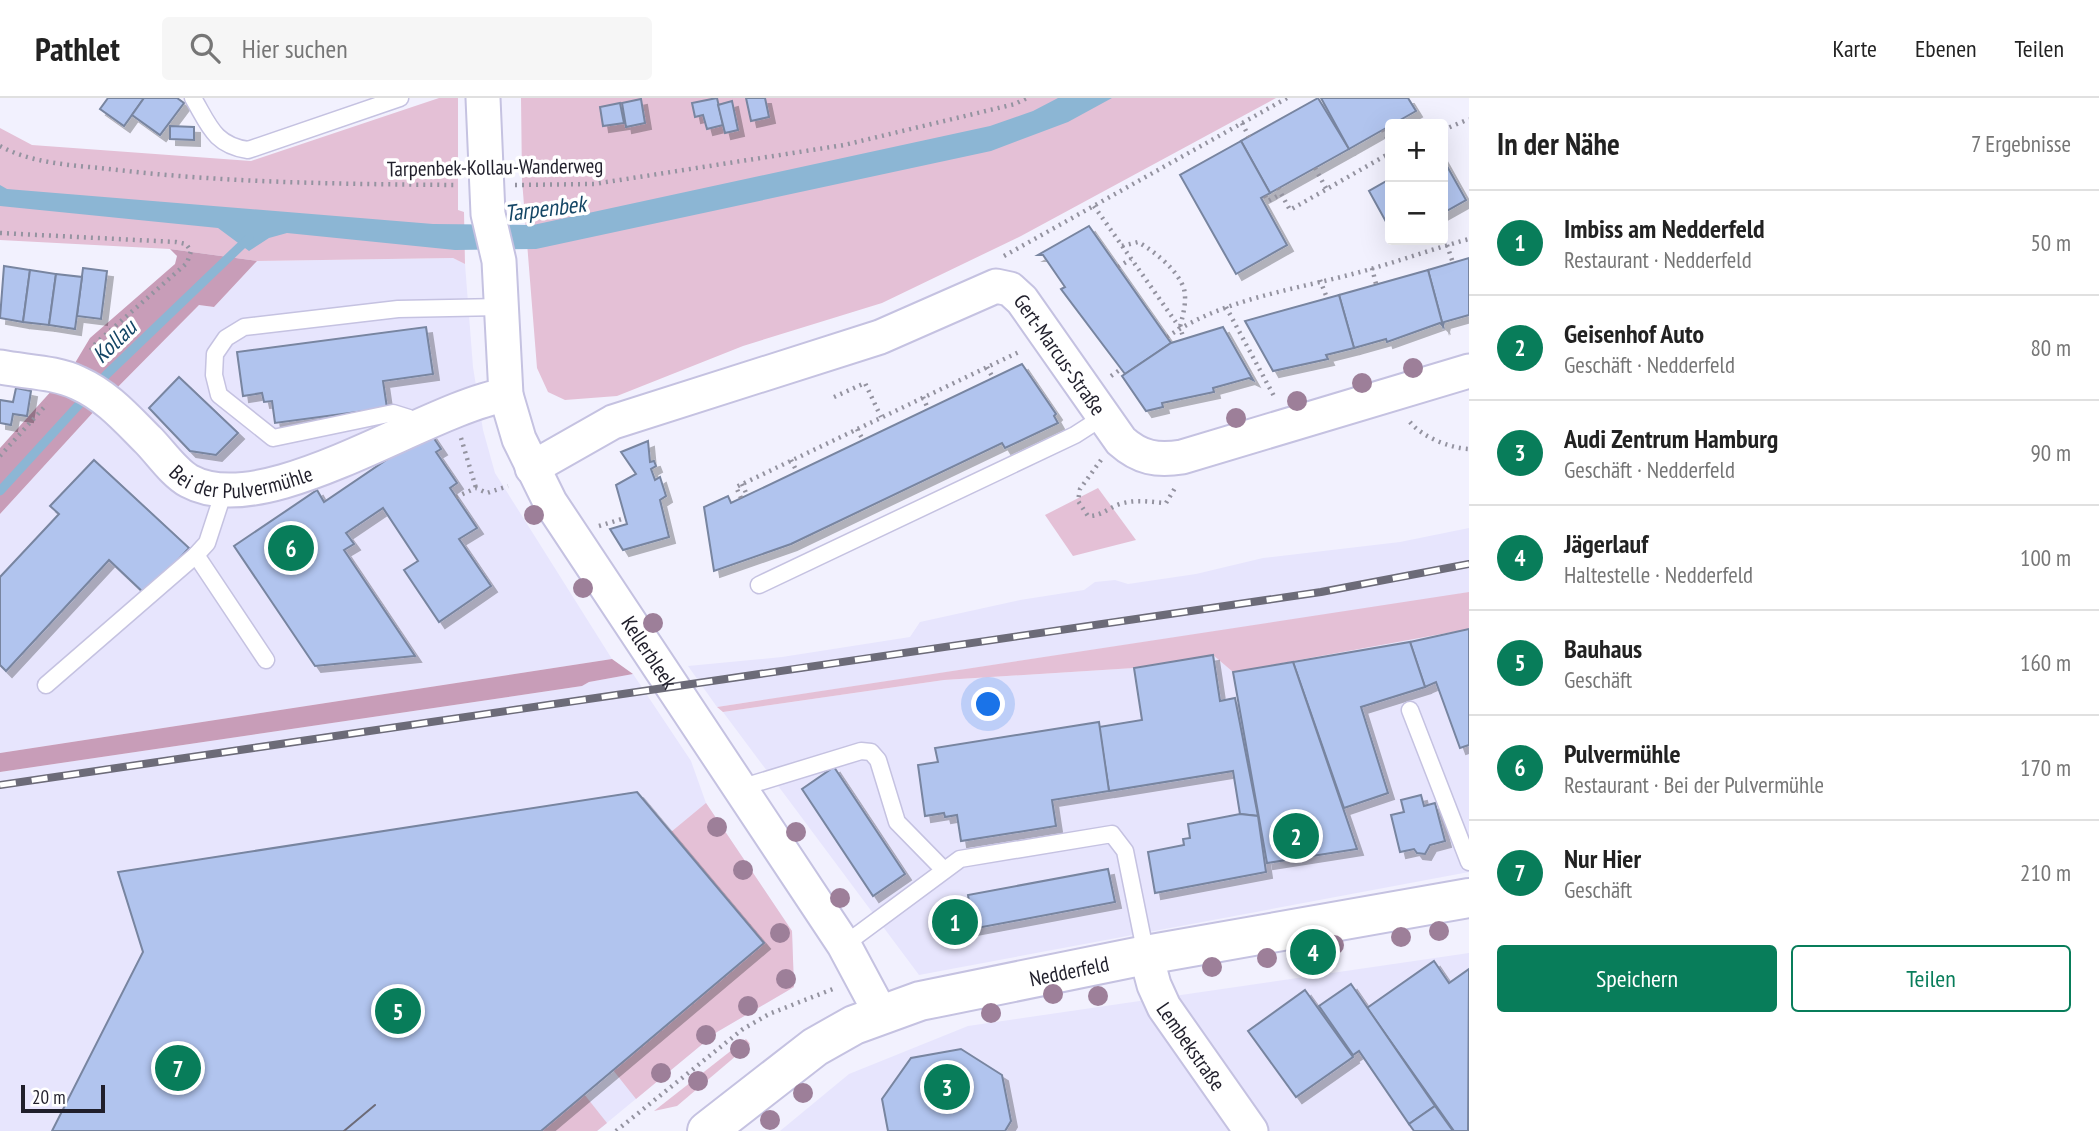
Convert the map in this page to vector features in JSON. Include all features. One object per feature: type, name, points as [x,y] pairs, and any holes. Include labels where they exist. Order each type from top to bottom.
[{"type":"main road","name":"Nedderfeld","points":[[707,1131],[797,1059],[839,1033],[881,1014],[943,995],[1146,954],[1469,898]]},
{"type":"street","name":"Kellerbleek","points":[[484,98],[487,200],[499,261],[506,395],[519,439],[534,472],[578,547],[845,945],[881,1014]]},
{"type":"street","name":"Gert-Marcus-Straße","points":[[534,472],[613,422],[880,337],[996,286],[1010,289],[1022,300],[1121,441],[1133,452],[1165,460],[1469,371]]},
{"type":"street","name":"Bei der Pulvermühle","points":[[0,367],[73,381],[110,401],[189,481],[224,491],[274,484],[415,429],[482,399],[506,395]]},
{"type":"street","name":"Lembekstraße","points":[[1146,954],[1154,985],[1164,1007],[1251,1131]]},
{"type":"lane","points":[[193,98],[215,135],[231,147],[248,150],[400,98]]},
{"type":"lane","points":[[415,429],[409,418],[393,413],[273,438],[219,395],[214,375],[215,354],[226,338],[257,324],[398,309],[458,310],[501,307]]},
{"type":"lane","points":[[759,585],[1075,435],[1103,417]]},
{"type":"lane","points":[[46,685],[195,555],[206,543],[224,491]]},
{"type":"lane","points":[[195,555],[266,660]]},
{"type":"lane","points":[[1410,710],[1469,862]]},
{"type":"lane","points":[[740,788],[861,751],[871,752],[878,760],[897,822],[944,870]]},
{"type":"lane","points":[[845,945],[960,859],[1112,834],[1125,851],[1146,954]]},
{"type":"path","name":"Tarpenbek-Kollau-Wanderweg","points":[[0,146],[44,162],[140,173],[487,200],[844,145],[1015,104],[1027,98]]},
{"type":"path","points":[[980,292],[999,259],[1287,98]]},
{"type":"path","points":[[1448,128],[1469,119]]},
{"type":"path","points":[[1242,123],[1249,137]]},
{"type":"path","points":[[1383,130],[1385,134]]},
{"type":"path","points":[[1265,196],[1268,201],[1280,191],[1290,210],[1385,156]]},
{"type":"path","points":[[1315,168],[1328,190]]},
{"type":"path","points":[[1094,206],[1180,328],[1184,339]]},
{"type":"path","points":[[0,233],[176,242],[186,244],[191,251],[187,263],[96,343],[73,381]]},
{"type":"path","points":[[1448,245],[1469,239]]},
{"type":"path","points":[[1122,246],[1138,242],[1156,252],[1184,287],[1185,306],[1180,328]]},
{"type":"path","points":[[1167,337],[1201,316],[1226,307],[1447,245],[1453,262]]},
{"type":"path","points":[[1118,267],[1131,259]]},
{"type":"path","points":[[1372,268],[1376,284]]},
{"type":"path","points":[[1320,280],[1327,298]]},
{"type":"path","points":[[1226,307],[1289,423]]},
{"type":"path","points":[[744,497],[736,486],[1048,337]]},
{"type":"path","points":[[987,367],[993,378]]},
{"type":"path","points":[[834,397],[865,383],[881,417]]},
{"type":"path","points":[[923,397],[928,409]]},
{"type":"path","points":[[1410,422],[1415,429],[1451,446],[1469,449]]},
{"type":"path","points":[[0,456],[26,427]]},
{"type":"path","points":[[857,429],[863,440]]},
{"type":"path","points":[[460,436],[476,488],[487,493],[534,472]]},
{"type":"path","points":[[791,460],[797,472]]},
{"type":"path","points":[[456,497],[476,488]]},
{"type":"path","points":[[617,1131],[743,1029],[769,1014],[836,988]]},
{"type":"shaded area","points":[[439,98],[458,98],[458,210],[464,212],[465,264],[453,258],[257,261],[170,249],[0,240],[0,128],[32,145],[251,161]]},
{"type":"shaded area","points":[[521,98],[1276,98],[1021,236],[882,303],[743,346],[617,396],[565,400],[548,392],[537,368],[522,180]]},
{"type":"shaded area","points":[[170,249],[257,261],[214,307],[199,305],[98,407],[0,514],[0,448],[72,368],[90,338],[175,264],[177,256]]},
{"type":"shaded area","points":[[453,258],[465,264],[473,367],[483,430],[495,473],[612,659],[0,753],[0,514],[98,407],[199,305],[214,307],[257,261]]},
{"type":"shaded area","points":[[1098,488],[1136,540],[1073,556],[1045,515]]},
{"type":"shaded area","points":[[1469,528],[1469,592],[1448,596],[717,707],[688,666],[782,657],[910,637],[920,622],[1020,600],[1084,590],[1095,582],[1115,580],[1128,584],[1196,574],[1263,558],[1400,542]]},
{"type":"shaded area","points":[[1469,592],[1469,629],[1233,672],[1213,655],[1134,668],[944,680],[723,712],[717,707]]},
{"type":"shaded area","points":[[1469,629],[1469,872],[919,975],[723,712],[944,680],[1134,668],[1213,655],[1233,672]]},
{"type":"shaded area","points":[[612,659],[633,674],[589,682],[582,686],[0,772],[0,753]]},
{"type":"shaded area","points":[[633,674],[691,761],[706,803],[792,931],[794,987],[717,1032],[597,1131],[0,1131],[0,772],[582,686],[589,682]]},
{"type":"shaded area","points":[[706,803],[792,931],[794,987],[717,1032],[636,1099],[613,1070],[764,943],[671,832]]},
{"type":"shaded area","points":[[1469,953],[1469,1131],[780,1131],[849,1074],[968,1026]]},
{"type":"shaded area","points":[[746,1039],[750,1044],[677,1106],[654,1111]]},
{"type":"shaded area","points":[[584,1094],[607,1123],[597,1131],[541,1131]]},
{"type":"water","points":[[1058,98],[1112,98],[1068,122],[991,151],[536,249],[455,250],[287,233],[269,238],[249,251],[218,228],[0,206],[0,185],[7,189],[433,224],[533,225],[990,126],[1033,111]]},
{"type":"building","points":[[108,98],[144,98],[124,126],[100,109]]},
{"type":"building","points":[[144,98],[177,98],[184,103],[160,135],[132,115]]},
{"type":"building","points":[[717,98],[723,125],[707,129],[703,115],[695,117],[692,103]]},
{"type":"building","points":[[746,98],[765,98],[769,117],[751,121]]},
{"type":"building","points":[[1318,98],[1349,149],[1270,193],[1241,141]]},
{"type":"building","points":[[1321,98],[1408,98],[1416,111],[1402,119],[1385,119],[1385,129],[1349,149]]},
{"type":"building","points":[[641,99],[645,123],[626,127],[622,103]]},
{"type":"building","points":[[732,101],[738,130],[725,133],[718,105]]},
{"type":"building","points":[[620,103],[624,123],[603,126],[600,107]]},
{"type":"building","points":[[170,126],[194,127],[194,140],[170,139]]},
{"type":"building","points":[[1241,141],[1270,193],[1261,198],[1287,245],[1236,274],[1180,175]]},
{"type":"building","points":[[1448,168],[1466,200],[1448,210]]},
{"type":"building","points":[[1385,182],[1385,220],[1369,191]]},
{"type":"building","points":[[1089,226],[1171,343],[1125,374],[1061,289],[1065,287],[1043,255],[1038,255]]},
{"type":"building","points":[[1469,258],[1469,315],[1444,322],[1443,326],[1428,270]]},
{"type":"building","points":[[4,266],[30,270],[23,322],[0,318]]},
{"type":"building","points":[[83,268],[107,271],[101,319],[77,316]]},
{"type":"building","points":[[30,270],[56,274],[49,325],[23,322]]},
{"type":"building","points":[[1428,270],[1443,326],[1440,323],[1387,342],[1386,339],[1354,348],[1339,295]]},
{"type":"building","points":[[56,274],[82,277],[75,329],[49,325]]},
{"type":"building","points":[[1339,295],[1354,348],[1326,355],[1328,359],[1273,371],[1245,321]]},
{"type":"building","points":[[426,327],[433,374],[383,381],[387,408],[275,423],[272,401],[264,402],[262,393],[243,396],[237,352]]},
{"type":"building","points":[[1223,327],[1253,380],[1249,378],[1213,388],[1214,392],[1162,403],[1163,407],[1146,411],[1122,376],[1171,343]]},
{"type":"building","points":[[1022,364],[1056,414],[1054,416],[1058,423],[1005,448],[1002,443],[791,544],[714,571],[704,507],[728,496],[731,503]]},
{"type":"building","points":[[179,377],[238,433],[216,455],[190,451],[149,408]]},
{"type":"building","points":[[16,388],[31,391],[27,416],[13,414],[11,425],[0,423],[0,400],[13,402]]},
{"type":"building","points":[[429,431],[441,449],[436,452],[457,483],[450,488],[477,528],[459,539],[491,586],[439,622],[404,570],[418,561],[383,508],[346,533],[354,544],[344,550],[415,656],[315,666],[234,546],[317,490],[324,502]]},
{"type":"building","points":[[648,441],[650,462],[654,461],[656,466],[651,469],[655,480],[660,477],[666,496],[660,500],[669,537],[623,550],[610,529],[627,524],[616,485],[636,474],[621,452]]},
{"type":"building","points":[[94,460],[189,548],[146,595],[109,560],[6,671],[0,665],[0,577],[59,514],[50,506]]},
{"type":"building","points":[[1469,629],[1469,745],[1460,748],[1436,682],[1425,687],[1410,642]]},
{"type":"building","points":[[1410,642],[1425,687],[1361,707],[1388,793],[1344,808],[1293,662]]},
{"type":"building","points":[[1213,655],[1220,701],[1235,698],[1258,816],[1240,814],[1233,771],[1109,791],[1099,727],[1142,720],[1134,668]]},
{"type":"building","points":[[1293,662],[1357,849],[1267,863],[1233,672]]},
{"type":"building","points":[[1099,722],[1109,791],[1052,800],[1056,826],[961,841],[957,815],[945,817],[944,813],[925,816],[918,765],[938,762],[935,748]]},
{"type":"building","points":[[834,767],[905,874],[873,896],[802,789]]},
{"type":"building","points":[[637,792],[764,943],[541,1131],[52,1131],[143,952],[118,872]]},
{"type":"building","points":[[1421,795],[1424,806],[1435,803],[1445,841],[1430,845],[1425,854],[1417,853],[1414,849],[1400,852],[1391,815],[1404,812],[1401,800]]},
{"type":"building","points":[[1240,814],[1258,816],[1266,872],[1155,893],[1148,852],[1184,845],[1183,839],[1190,838],[1188,824]]},
{"type":"building","points":[[1108,869],[1115,902],[945,934],[937,925],[942,915],[970,908],[968,895]]},
{"type":"building","points":[[1434,961],[1449,983],[1469,969],[1468,1131],[1454,1131],[1367,1008]]},
{"type":"building","points":[[1351,984],[1435,1106],[1409,1124],[1359,1051],[1353,1055],[1319,1006]]},
{"type":"building","points":[[1305,990],[1353,1057],[1296,1097],[1248,1031]]},
{"type":"building","points":[[961,1049],[1002,1075],[1011,1121],[1005,1131],[888,1131],[882,1099],[911,1058]]},
{"type":"building","points":[[1435,1106],[1453,1131],[1414,1131],[1409,1124]]},
{"type":"waterway","name":"Kollau","points":[[0,491],[107,374],[249,238]]},
{"type":"tram line","points":[[344,1131],[375,1105]]},
{"type":"railway","points":[[0,785],[1321,592],[1469,564]]},
{"type":"place","name":"Pulvermühle","points":[[291,548]]},
{"type":"place","name":"Geisenhof Auto","points":[[1296,836]]},
{"type":"place","name":"Imbiss am Nedderfeld","points":[[955,922]]},
{"type":"place","name":"Jägerlauf","points":[[1313,952]]},
{"type":"place","name":"Bauhaus","points":[[398,1011]]},
{"type":"place","name":"Nur Hier","points":[[178,1068]]},
{"type":"place","name":"Audi Zentrum Hamburg","points":[[947,1087]]},
{"type":"water label","name":"Tarpenbek","points":[[545,208]]}]
